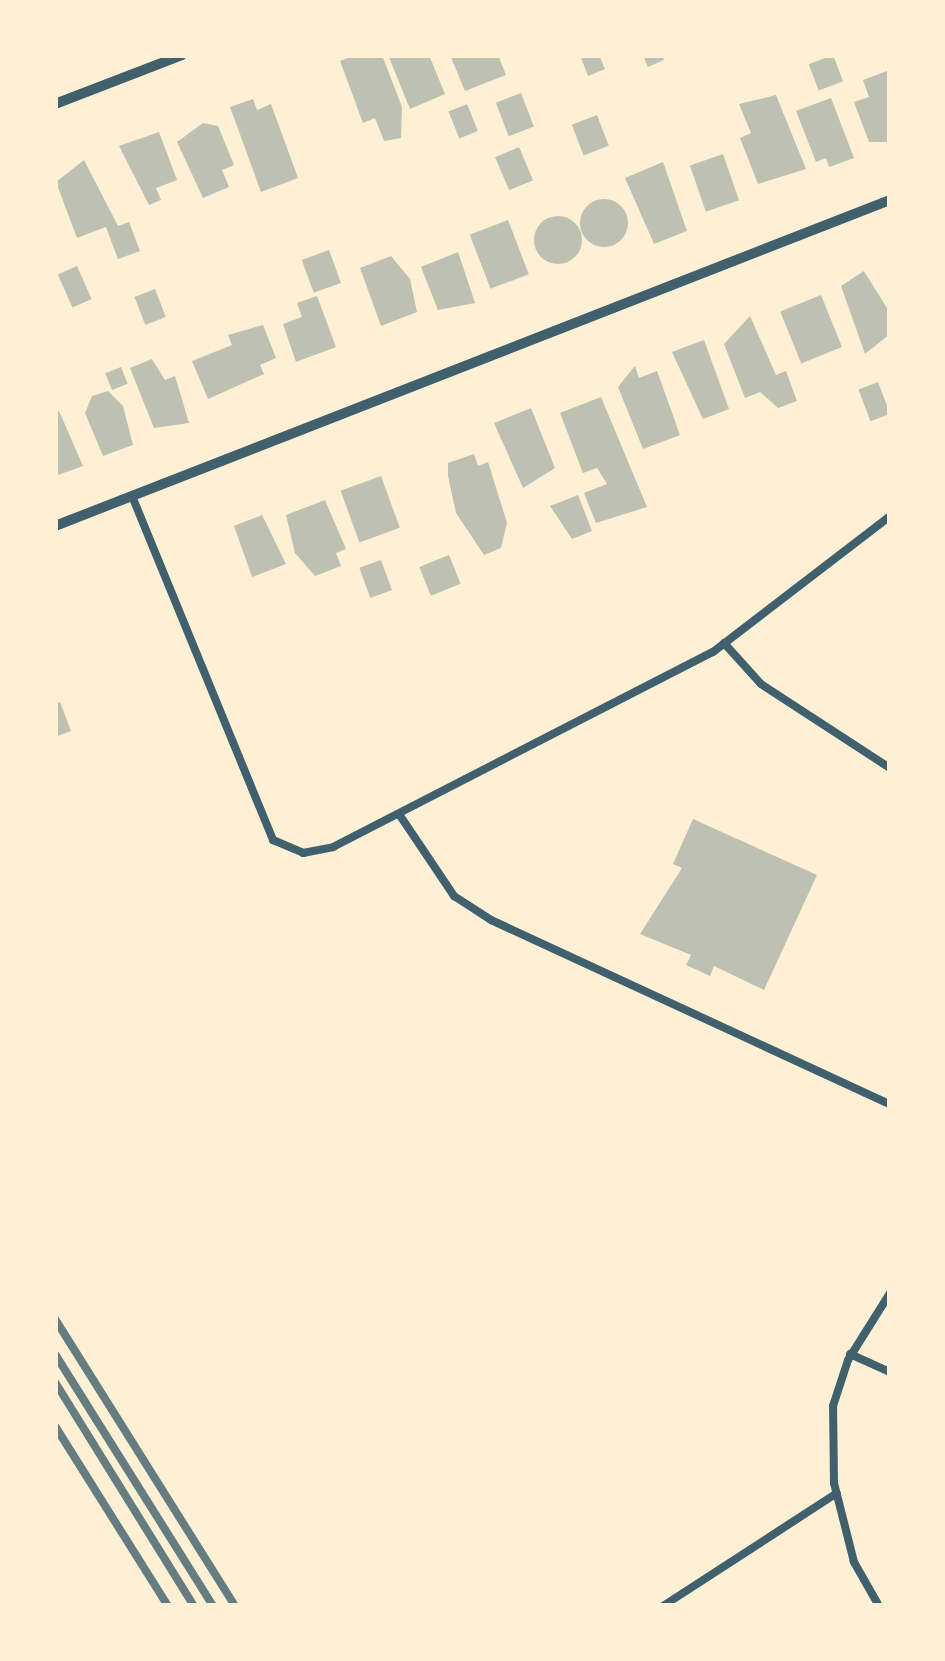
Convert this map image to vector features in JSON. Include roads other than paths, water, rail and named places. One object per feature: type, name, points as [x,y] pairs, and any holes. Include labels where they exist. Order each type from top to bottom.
[{"type":"street","points":[[55,104],[182,55]]},
{"type":"street","points":[[55,526],[890,200]]},
{"type":"lane","points":[[132,496],[273,840],[303,853],[334,847],[724,643],[890,516]]},
{"type":"lane","points":[[724,643],[761,684],[890,768]]},
{"type":"lane","points":[[399,814],[454,896],[491,920],[890,1104]]},
{"type":"lane","points":[[879,1606],[854,1562],[837,1493],[833,1406],[850,1354],[890,1294]]},
{"type":"lane","points":[[850,1354],[890,1372]]},
{"type":"lane","points":[[663,1606],[837,1493]]},
{"type":"railway","points":[[55,1319],[235,1606]]},
{"type":"railway","points":[[55,1354],[213,1606]]},
{"type":"railway","points":[[55,1382],[194,1606]]},
{"type":"railway","points":[[55,1426],[168,1606]]}]
